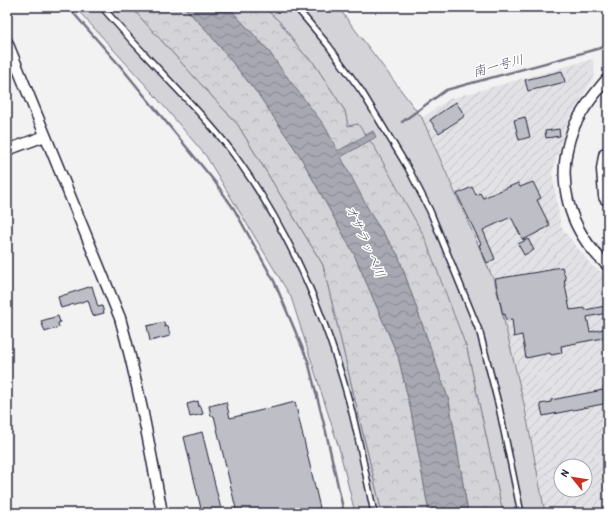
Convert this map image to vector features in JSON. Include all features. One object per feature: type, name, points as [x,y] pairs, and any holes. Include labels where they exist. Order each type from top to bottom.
[{"type":"highway","points":[[608,156],[606,169],[608,196]]},
{"type":"street","points":[[7,42],[120,318],[129,350],[162,513]]},
{"type":"street","points":[[608,78],[593,96],[574,128],[567,151],[565,178],[568,201],[575,222],[588,244],[608,266]]},
{"type":"street","points":[[7,150],[45,136]]},
{"type":"lane","points":[[102,7],[196,110],[228,148],[244,168],[277,222],[307,282],[329,337],[349,401],[374,513]]},
{"type":"lane","points":[[296,7],[328,45],[362,92],[408,168],[430,211],[480,333],[499,407],[521,513]]},
{"type":"shaded area","points":[[593,59],[595,75],[567,123],[552,173],[561,227],[592,266],[608,276],[608,513],[545,513],[524,404],[495,283],[422,118],[449,99]]},
{"type":"green space","points":[[75,7],[131,7],[238,125],[323,265],[382,513],[355,513],[339,448],[291,297],[206,156],[151,91]]},
{"type":"green space","points":[[131,7],[184,7],[207,31],[258,94],[300,156],[354,254],[398,356],[411,411],[429,513],[382,513],[323,265],[238,125]]},
{"type":"green space","points":[[228,7],[263,7],[279,21],[303,53],[313,62],[345,111],[348,126],[358,124],[375,148],[424,236],[467,349],[503,513],[468,513],[449,401],[398,255],[373,218],[268,50]]},
{"type":"green space","points":[[263,7],[338,7],[422,118],[495,283],[524,404],[545,513],[503,513],[467,349],[358,124],[348,127],[345,111],[313,62],[303,53],[279,21]]},
{"type":"water","name":"オサラッペ川","points":[[184,7],[228,7],[268,50],[324,125],[338,151],[373,131],[376,137],[341,157],[373,218],[398,255],[449,401],[468,513],[429,513],[411,411],[398,356],[354,254],[300,156],[258,94],[207,31]]},
{"type":"building","points":[[562,71],[565,82],[528,91],[525,80]]},
{"type":"building","points":[[456,102],[465,116],[439,133],[430,120]]},
{"type":"building","points":[[525,117],[530,137],[519,140],[514,120]]},
{"type":"building","points":[[559,129],[560,136],[546,138],[545,131]]},
{"type":"building","points":[[533,182],[541,198],[537,200],[550,226],[523,240],[511,217],[483,230],[495,259],[487,263],[479,245],[481,244],[457,194],[472,187],[476,195],[480,193],[483,198],[518,183],[520,187]]},
{"type":"building","points":[[528,239],[534,250],[524,255],[518,244]]},
{"type":"building","points":[[562,267],[566,280],[564,280],[570,310],[585,308],[585,310],[605,306],[607,313],[587,317],[590,332],[608,328],[608,337],[561,346],[562,353],[551,355],[550,353],[526,358],[522,335],[514,337],[512,319],[506,320],[505,314],[503,315],[495,279]]},
{"type":"building","points":[[92,286],[98,307],[102,306],[104,313],[93,316],[88,300],[61,308],[58,297]]},
{"type":"building","points":[[58,316],[60,322],[58,323],[59,327],[45,332],[41,321]]},
{"type":"building","points":[[164,322],[165,327],[168,326],[170,336],[150,341],[147,326]]},
{"type":"building","points":[[608,389],[608,403],[543,416],[540,404],[551,402],[551,400]]},
{"type":"building","points":[[198,401],[199,407],[201,407],[203,414],[190,417],[187,404]]},
{"type":"building","points":[[226,402],[230,418],[295,402],[320,508],[298,513],[237,513],[214,416],[211,416],[209,406]]},
{"type":"building","points":[[202,432],[222,513],[202,513],[184,437]]},
{"type":"waterway","points":[[68,7],[121,67],[215,182],[234,209],[274,281],[308,361],[344,513]]},
{"type":"waterway","name":"南一号川","points":[[402,122],[446,90],[608,46]]}]
